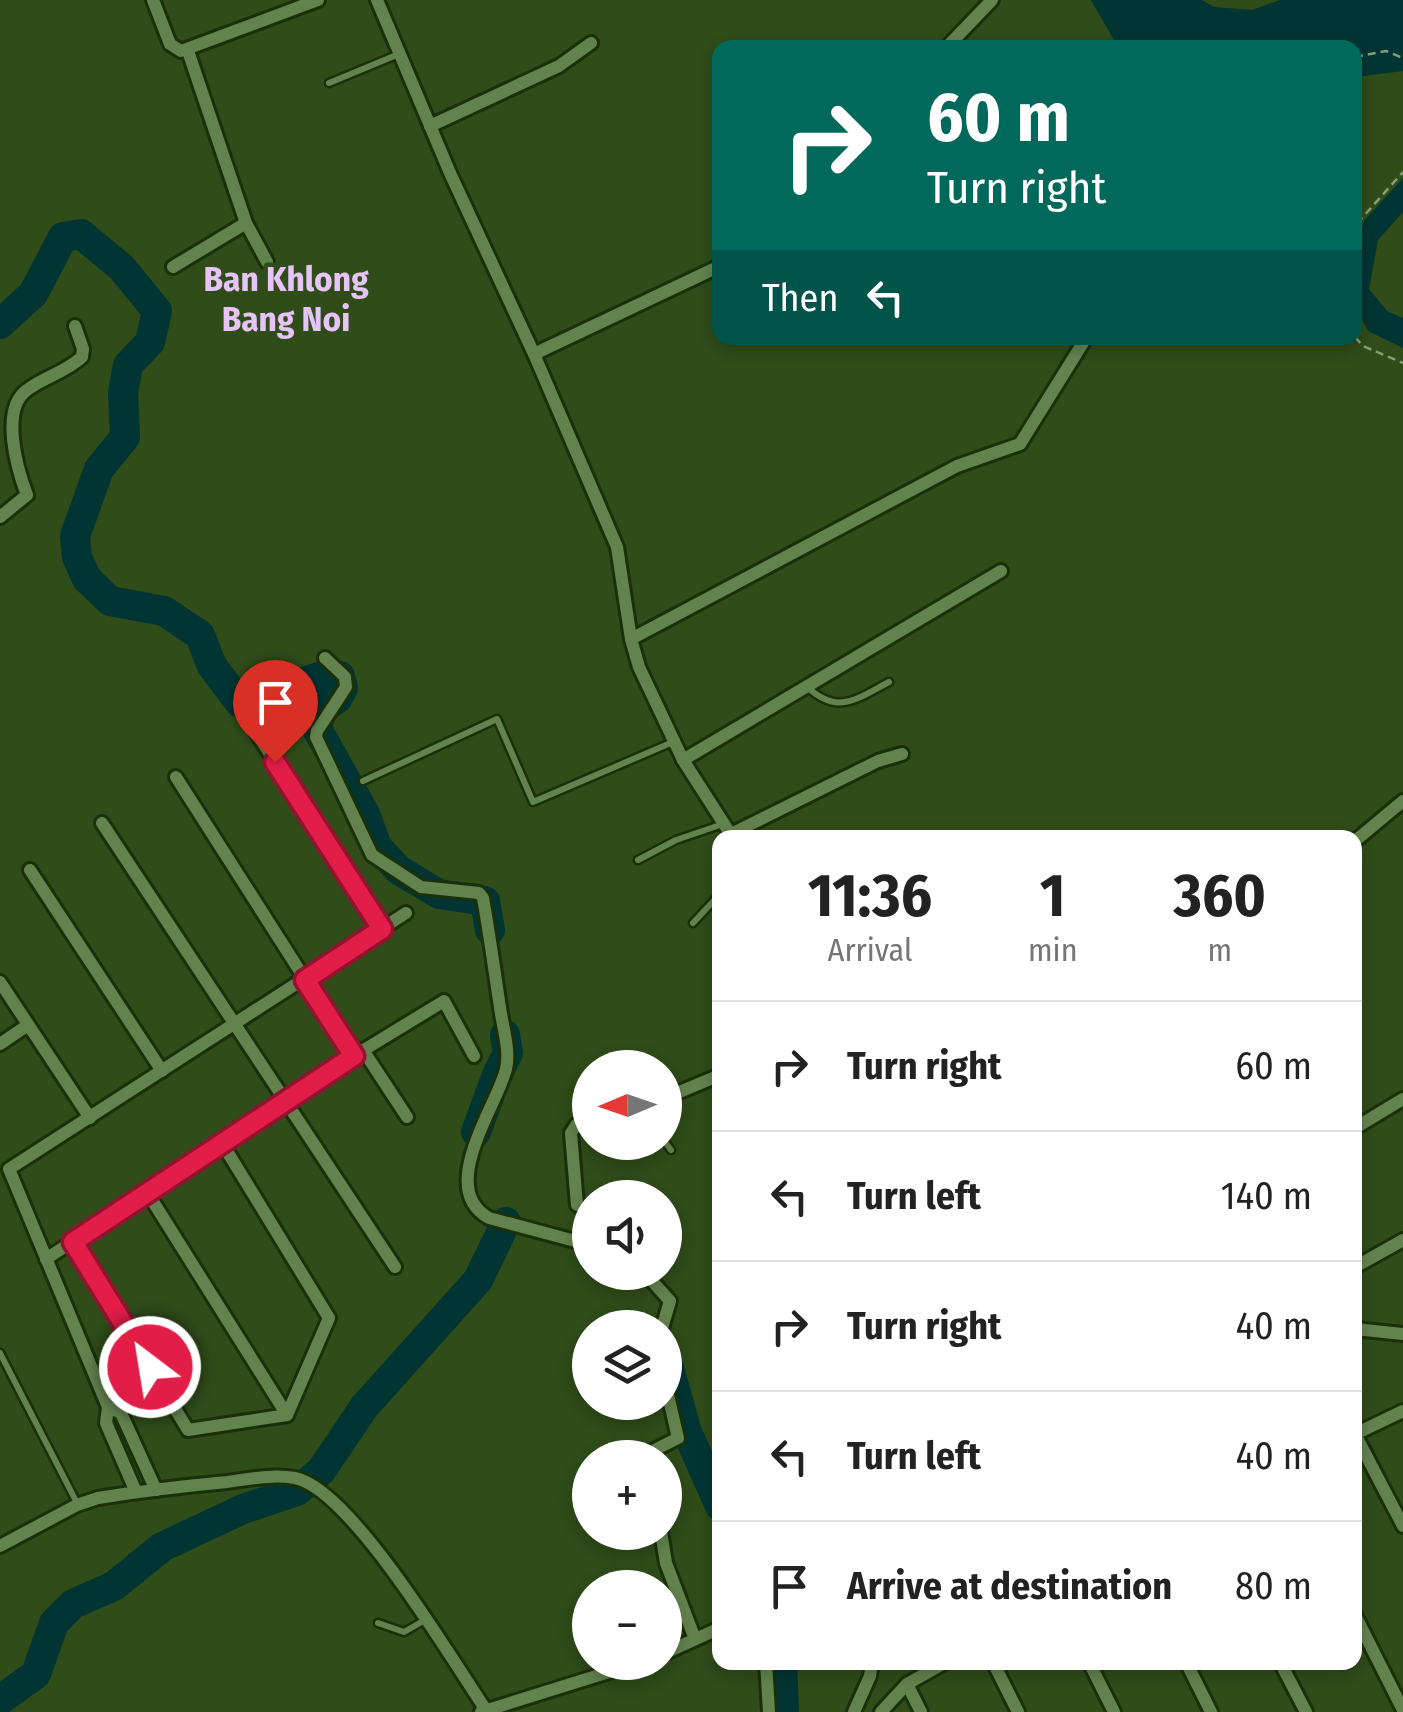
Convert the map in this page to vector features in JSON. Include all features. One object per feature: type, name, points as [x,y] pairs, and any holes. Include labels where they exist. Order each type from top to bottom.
[{"type":"street","points":[[153,0],[170,44],[174,49],[188,51],[318,0]]},
{"type":"street","points":[[954,40],[992,0]]},
{"type":"street","points":[[381,1],[430,126],[618,547],[631,638],[639,666],[683,760],[728,830]]},
{"type":"street","points":[[430,126],[559,66],[592,43]]},
{"type":"street","points":[[188,51],[246,222],[267,262]]},
{"type":"street","points":[[173,267],[246,222]]},
{"type":"street","points":[[534,354],[712,270]]},
{"type":"street","points":[[0,516],[28,495],[14,449],[17,401],[24,392],[82,357],[75,326]]},
{"type":"street","points":[[631,638],[956,466],[1020,444],[1082,345]]},
{"type":"street","points":[[683,760],[1001,571]]},
{"type":"street","points":[[325,658],[345,677],[346,687],[316,736],[372,855],[421,887],[476,893],[483,898],[507,1063],[470,1156],[468,1184],[474,1204],[488,1218],[572,1241]]},
{"type":"street","points":[[254,729],[382,929]]},
{"type":"street","points":[[733,830],[902,754]]},
{"type":"street","points":[[176,777],[305,980],[407,1117]]},
{"type":"street","points":[[1362,835],[1403,800]]},
{"type":"street","points":[[102,823],[395,1267]]},
{"type":"street","points":[[30,870],[162,1071]]},
{"type":"street","points":[[136,1492],[106,1423],[108,1407],[9,1169],[406,914]]},
{"type":"street","points":[[0,982],[90,1118]]},
{"type":"street","points":[[46,1259],[358,1053],[444,1001],[474,1056]]},
{"type":"street","points":[[0,1044],[28,1025]]},
{"type":"street","points":[[682,1091],[712,1078]]},
{"type":"street","points":[[1362,1124],[1403,1099]]},
{"type":"street","points":[[222,1142],[330,1318],[287,1415]]},
{"type":"street","points":[[147,1192],[287,1415]]},
{"type":"street","points":[[1362,1263],[1403,1240]]},
{"type":"street","points":[[73,1242],[188,1430],[287,1415]]},
{"type":"street","points":[[1362,1330],[1403,1334]]},
{"type":"street","points":[[108,1407],[121,1413],[156,1490]]},
{"type":"street","points":[[1362,1431],[1403,1411]]},
{"type":"street","points":[[1362,1447],[1403,1526]]},
{"type":"street","points":[[0,1546],[77,1504],[136,1492],[278,1476],[299,1478],[320,1490],[354,1521],[426,1620],[484,1711],[584,1680]]},
{"type":"street","points":[[664,1550],[694,1639]]},
{"type":"street","points":[[1362,1629],[1403,1710]]},
{"type":"street","points":[[682,1645],[712,1631]]},
{"type":"street","points":[[766,1670],[769,1712]]},
{"type":"street","points":[[854,1712],[869,1670]]},
{"type":"street","points":[[881,1712],[907,1684],[932,1670]]},
{"type":"street","points":[[997,1670],[1018,1712]]},
{"type":"street","points":[[1093,1670],[1114,1712]]},
{"type":"street","points":[[1190,1670],[1211,1712]]},
{"type":"street","points":[[1284,1670],[1306,1712]]},
{"type":"street","points":[[907,1684],[921,1712]]},
{"type":"lane","points":[[329,82],[399,54]]},
{"type":"lane","points":[[806,686],[820,700],[844,703],[889,682]]},
{"type":"lane","points":[[364,781],[497,720],[533,802],[674,741]]},
{"type":"lane","points":[[638,860],[676,840],[712,835]]},
{"type":"lane","points":[[693,923],[712,903]]},
{"type":"lane","points":[[0,1353],[77,1504]]},
{"type":"lane","points":[[378,1623],[404,1632],[426,1620]]},
{"type":"path","points":[[1362,55],[1386,50],[1403,58]]},
{"type":"path","points":[[1362,217],[1403,172]]},
{"type":"path","points":[[1362,345],[1403,363]]},
{"type":"water","points":[[1091,0],[1202,0],[1214,7],[1252,10],[1280,0],[1403,0],[1403,71],[1362,76],[1362,40],[1114,40]]},
{"type":"water","points":[[1403,178],[1403,212],[1378,240],[1369,289],[1387,311],[1403,318],[1403,348],[1368,331],[1362,319],[1364,221]]},
{"type":"waterway","points":[[0,324],[33,294],[63,237],[81,234],[122,268],[157,311],[150,342],[128,365],[123,393],[125,437],[99,469],[75,536],[77,557],[87,579],[110,601],[164,611],[200,635],[212,666],[240,703],[325,675],[340,676],[343,688],[337,699],[321,710],[317,729],[365,814],[377,847],[399,870],[439,894],[485,901],[490,930]]},
{"type":"waterway","points":[[476,1132],[508,1053],[505,1035]]},
{"type":"waterway","points":[[0,1700],[36,1674],[54,1623],[73,1604],[114,1586],[162,1547],[243,1509],[297,1491],[321,1471],[364,1407],[478,1280],[506,1222]]},
{"type":"waterway","points":[[682,1414],[712,1488]]},
{"type":"waterway","points":[[782,1670],[784,1712]]},
{"type":"district","name":"Ban Khlong Bang Noi","points":[[286,299]]},
{"type":"route","points":[[150,1367],[73,1242],[354,1056],[305,980],[382,929],[275,762]]}]
